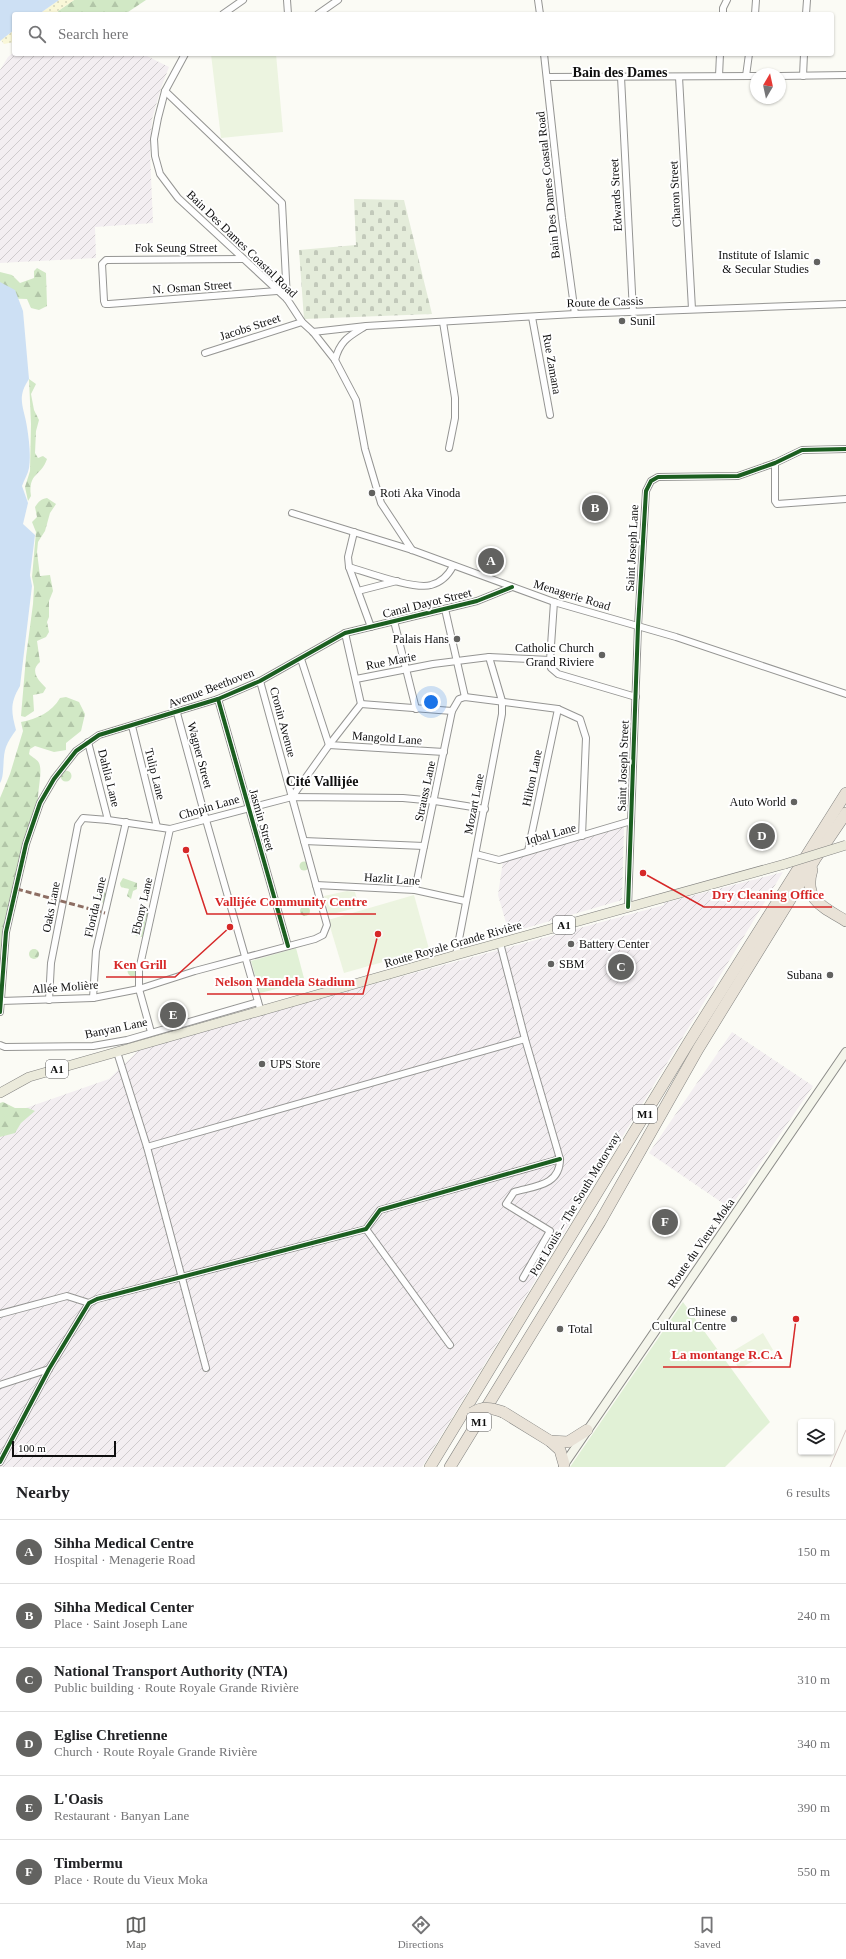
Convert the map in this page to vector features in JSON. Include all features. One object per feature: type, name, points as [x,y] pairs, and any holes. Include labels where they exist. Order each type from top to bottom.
[{"type":"highway","name":"Port Louis – The South Motorway","points":[[430,1467],[693,1035],[846,793]]},
{"type":"highway","name":"M1","points":[[450,1467],[600,1222],[698,1049],[815,859],[846,813]]},
{"type":"highway","points":[[815,859],[809,880],[809,888],[812,897],[820,905],[846,921]]},
{"type":"highway","points":[[438,1467],[467,1417],[472,1412],[483,1408],[491,1408],[503,1412],[550,1441],[560,1450],[563,1466]]},
{"type":"highway","points":[[550,1441],[568,1442],[587,1430]]},
{"type":"main road","name":"Route Royale Grande Rivière","points":[[0,1093],[29,1077],[261,1012],[500,942],[846,846]]},
{"type":"main road","name":"Route du Vieux Moka","points":[[563,1466],[846,1052]]},
{"type":"street","points":[[226,12],[243,0]]},
{"type":"street","points":[[288,0],[288,12]]},
{"type":"street","points":[[321,12],[338,0]]},
{"type":"street","points":[[538,0],[540,12]]},
{"type":"street","points":[[723,12],[723,8],[727,0]]},
{"type":"street","points":[[755,12],[756,0]]},
{"type":"street","points":[[806,12],[807,0]]},
{"type":"street","name":"Bain Des Dames Coastal Road","points":[[184,56],[165,91],[154,139],[155,156],[160,174],[178,198],[287,300],[302,322],[313,332],[335,360],[356,400],[365,449],[381,503],[412,550]]},
{"type":"street","name":"Bain Des Dames Coastal Road","points":[[544,56],[562,218],[575,314]]},
{"type":"street","points":[[719,76],[720,56]]},
{"type":"street","points":[[746,76],[749,56]]},
{"type":"street","points":[[803,76],[804,56]]},
{"type":"street","points":[[786,76],[846,75]]},
{"type":"street","points":[[547,77],[750,76]]},
{"type":"street","name":"Edwards Street","points":[[621,77],[633,312]]},
{"type":"street","name":"Charon Street","points":[[679,77],[692,309]]},
{"type":"street","points":[[165,91],[282,203],[287,300]]},
{"type":"street","name":"Fok Seung Street","points":[[109,304],[105,304],[104,301],[102,264],[104,261],[109,259],[243,259]]},
{"type":"street","name":"N. Osman Street","points":[[109,304],[277,291]]},
{"type":"street","name":"Route de Cassis","points":[[313,332],[366,326],[575,314],[846,304]]},
{"type":"street","name":"Rue Zamana","points":[[532,317],[550,415]]},
{"type":"street","name":"Jacobs Street","points":[[205,353],[302,322]]},
{"type":"street","points":[[443,322],[455,398],[455,418],[449,448]]},
{"type":"street","points":[[335,360],[338,348],[346,338],[366,326]]},
{"type":"street","name":"Saint Joseph Lane","points":[[638,626],[646,491],[651,481],[658,477],[738,476],[775,464],[802,450],[846,449]]},
{"type":"street","points":[[775,464],[775,501],[777,504],[781,505],[846,499]]},
{"type":"street","name":"Menagerie Road","points":[[292,513],[412,550],[554,602],[638,626],[779,670],[846,694]]},
{"type":"street","points":[[354,532],[348,557],[349,567],[370,627]]},
{"type":"street","points":[[349,567],[417,586],[430,586],[448,576],[453,566]]},
{"type":"street","points":[[358,591],[397,580]]},
{"type":"street","name":"Canal Dayot Street","points":[[345,633],[477,601],[512,587]]},
{"type":"street","points":[[554,602],[550,660],[551,668],[558,674],[636,697]]},
{"type":"street","points":[[445,609],[457,661],[462,698],[502,701],[558,709],[580,719],[586,738],[582,836]]},
{"type":"street","points":[[394,621],[416,708]]},
{"type":"street","name":"Saint Joseph Street","points":[[628,907],[638,626]]},
{"type":"street","points":[[292,797],[329,745],[361,704],[345,633]]},
{"type":"street","name":"Avenue Beethoven","points":[[0,1012],[6,932],[26,844],[40,803],[46,791],[76,751],[99,735],[177,713],[218,699],[260,681],[302,659],[345,633]]},
{"type":"street","name":"Rue Marie","points":[[356,680],[406,669],[489,657],[550,660]]},
{"type":"street","name":"Mozart Lane","points":[[456,955],[465,901],[485,809],[502,714],[502,701],[489,657]]},
{"type":"street","points":[[302,659],[329,745]]},
{"type":"street","name":"Cronin Avenue","points":[[260,681],[327,925],[323,935],[315,939],[288,946]]},
{"type":"street","name":"Strauss Lane","points":[[415,890],[435,800],[452,711],[462,698]]},
{"type":"street","name":"Jasmin Street","points":[[218,699],[288,946]]},
{"type":"street","points":[[361,704],[452,711]]},
{"type":"street","name":"Hilton Lane","points":[[528,851],[558,709]]},
{"type":"street","name":"Wagner Street","points":[[177,713],[261,1012]]},
{"type":"street","name":"Tulip Lane","points":[[132,726],[157,827]]},
{"type":"street","name":"Dahlia Lane","points":[[88,742],[108,820]]},
{"type":"street","name":"Mangold Lane","points":[[329,745],[444,752]]},
{"type":"street","name":"Chopin Lane","points":[[82,820],[89,818],[170,829],[248,807],[292,797],[403,798],[435,800],[485,809]]},
{"type":"street","name":"Oaks Lane","points":[[49,1000],[51,963],[78,825],[82,820]]},
{"type":"street","name":"Iqbal Lane","points":[[476,854],[499,860],[631,821]]},
{"type":"street","name":"Florida Lane","points":[[93,998],[96,951],[126,822]]},
{"type":"street","name":"Ebony Lane","points":[[151,1032],[139,989],[139,970],[170,829]]},
{"type":"street","points":[[304,841],[424,846]]},
{"type":"street","name":"Hazlit Lane","points":[[316,885],[415,890],[465,901]]},
{"type":"street","points":[[500,942],[525,1039],[560,1159],[560,1169],[556,1176],[549,1182],[514,1192],[506,1204],[550,1231],[523,1278]]},
{"type":"street","name":"Allée Molière","points":[[1,1001],[93,998],[139,989],[288,946]]},
{"type":"street","name":"Banyan Lane","points":[[0,1045],[5,1047],[93,1046],[127,1040],[258,1002]]},
{"type":"street","points":[[147,1147],[525,1039]]},
{"type":"street","points":[[117,1052],[147,1147],[206,1368]]},
{"type":"street","points":[[0,1461],[49,1369],[89,1303],[97,1299],[366,1229],[380,1210],[560,1159]]},
{"type":"street","points":[[366,1229],[450,1346]]},
{"type":"street","points":[[0,1314],[67,1296],[89,1303]]},
{"type":"street","points":[[0,1385],[49,1369]]},
{"type":"shaded area","points":[[12,54],[12,56],[147,56],[169,67],[152,119],[150,152],[153,223],[95,227],[96,258],[0,263],[0,70],[8,57]]},
{"type":"shaded area","points":[[624,827],[622,900],[509,933],[498,895],[503,861]]},
{"type":"shaded area","points":[[783,872],[422,1467],[0,1467],[0,1117],[109,1079],[142,1047],[664,905],[664,903]]},
{"type":"shaded area","points":[[732,1032],[813,1086],[730,1208],[649,1153]]},
{"type":"green space","points":[[74,0],[146,0],[128,12],[58,11]]},
{"type":"green space","points":[[211,56],[276,56],[283,132],[221,138]]},
{"type":"green space","points":[[354,199],[404,200],[432,314],[304,319],[299,250],[356,245]]},
{"type":"green space","points":[[37,268],[46,273],[47,306],[39,310],[31,308],[27,299],[0,298],[0,272],[12,275],[20,283],[34,278],[34,271]]},
{"type":"green space","points":[[29,379],[36,384],[31,394],[34,410],[39,420],[36,431],[35,453],[38,458],[43,456],[47,459],[42,469],[33,478],[31,483],[31,496],[28,501],[25,487],[30,471],[31,424]]},
{"type":"green space","points":[[47,498],[56,504],[50,513],[45,531],[38,542],[37,552],[40,576],[50,575],[53,591],[49,601],[49,617],[47,622],[49,632],[46,637],[37,641],[40,662],[35,669],[36,676],[46,688],[43,693],[33,695],[34,711],[25,717],[21,716],[26,657],[33,604],[34,587],[32,577],[36,532],[32,522],[37,517],[35,507],[40,501]]},
{"type":"green space","points":[[66,697],[79,702],[85,714],[81,731],[66,743],[66,750],[54,752],[35,746],[30,749],[29,754],[39,763],[40,767],[38,803],[16,887],[0,988],[0,798],[10,774],[23,731],[21,722],[44,714],[57,703],[60,698]]},
{"type":"green space","points":[[66,770],[70,772],[72,776],[70,780],[66,782],[62,780],[60,776],[62,772]]},
{"type":"green space","points":[[304,861],[309,866],[304,871],[299,866]]},
{"type":"green space","points":[[123,878],[137,883],[137,889],[133,891],[131,899],[127,896],[129,889],[121,887],[120,885]]},
{"type":"green space","points":[[102,891],[106,893],[108,897],[106,901],[102,903],[98,901],[96,897],[98,893]]},
{"type":"green space","points":[[347,891],[355,892],[359,907],[329,915],[324,896]]},
{"type":"green space","points":[[414,895],[429,949],[344,973],[328,920]]},
{"type":"green space","points":[[303,906],[307,906],[309,907],[309,915],[303,916],[300,913],[300,909]]},
{"type":"green space","points":[[145,911],[148,912],[147,920],[145,921],[146,925],[144,935],[142,937],[136,936],[134,932],[140,926],[140,919]]},
{"type":"green space","points":[[296,948],[305,982],[260,993],[251,961]]},
{"type":"green space","points":[[32,949],[36,949],[38,950],[38,958],[32,959],[29,956],[29,952]]},
{"type":"green space","points":[[131,966],[135,966],[137,967],[137,975],[131,976],[128,973],[128,969]]},
{"type":"green space","points":[[3,1102],[15,1108],[28,1108],[35,1111],[21,1123],[15,1133],[0,1137],[0,1103]]},
{"type":"green space","points":[[683,1302],[770,1422],[725,1467],[570,1467]]},
{"type":"green space","points":[[763,1333],[773,1350],[739,1369],[730,1353]]},
{"type":"sand","points":[[59,0],[74,0],[58,12],[42,12]]},
{"type":"sand","points":[[12,32],[12,42],[4,44],[1,40]]},
{"type":"water","points":[[0,0],[59,0],[42,12],[12,12],[12,32],[0,41]]},
{"type":"water","points":[[0,282],[15,290],[23,311],[29,379],[23,392],[22,403],[28,432],[30,463],[22,486],[28,503],[23,524],[35,535],[30,575],[32,586],[20,686],[14,697],[12,707],[16,730],[6,747],[2,780],[0,783]]},
{"type":"tram line","points":[[830,1467],[846,1430]]},
{"type":"marked path","points":[[17,889],[105,913]]},
{"type":"cycle path","points":[[628,907],[638,626],[646,491],[651,481],[658,477],[738,476],[775,463],[802,450],[846,449]]},
{"type":"cycle path","points":[[0,1012],[6,932],[26,844],[40,803],[54,779],[76,751],[99,735],[218,699],[260,681],[345,633],[477,601],[512,587]]},
{"type":"cycle path","points":[[218,699],[288,946]]},
{"type":"cycle path","points":[[0,1462],[49,1369],[89,1303],[97,1299],[366,1229],[380,1210],[560,1159]]},
{"type":"place","name":"Institute of Islamic & Secular Studies","points":[[817,262]]},
{"type":"place","name":"Sunil","points":[[622,321]]},
{"type":"place","name":"Roti Aka Vinoda","points":[[372,493]]},
{"type":"place","name":"Sihha Medical Center","points":[[595,508]]},
{"type":"place","name":"Sihha Medical Centre","points":[[491,561]]},
{"type":"place","name":"Palais Hans","points":[[457,639]]},
{"type":"place","name":"Catholic Church Grand Riviere","points":[[602,655]]},
{"type":"place","name":"Auto World","points":[[794,802]]},
{"type":"place","name":"Eglise Chretienne","points":[[762,836]]},
{"type":"place","name":"Vallijée Community Centre","points":[[186,850]]},
{"type":"place","name":"Dry Cleaning Office","points":[[643,873]]},
{"type":"place","name":"Ken Grill","points":[[230,927]]},
{"type":"place","name":"Nelson Mandela Stadium","points":[[378,934]]},
{"type":"place","name":"Battery Center","points":[[571,944]]},
{"type":"place","name":"SBM","points":[[551,964]]},
{"type":"place","name":"National Transport Authority (NTA)","points":[[621,967]]},
{"type":"place","name":"Subana","points":[[830,975]]},
{"type":"place","name":"L'Oasis","points":[[173,1015]]},
{"type":"place","name":"UPS Store","points":[[262,1064]]},
{"type":"place","name":"Timbermu","points":[[665,1222]]},
{"type":"place","name":"Chinese Cultural Centre","points":[[734,1319]]},
{"type":"place","name":"La montange R.C.A","points":[[796,1319]]},
{"type":"place","name":"Total","points":[[560,1329]]},
{"type":"district","name":"Bain des Dames","points":[[620,72]]},
{"type":"district","name":"Cité Vallijée","points":[[322,781]]}]
